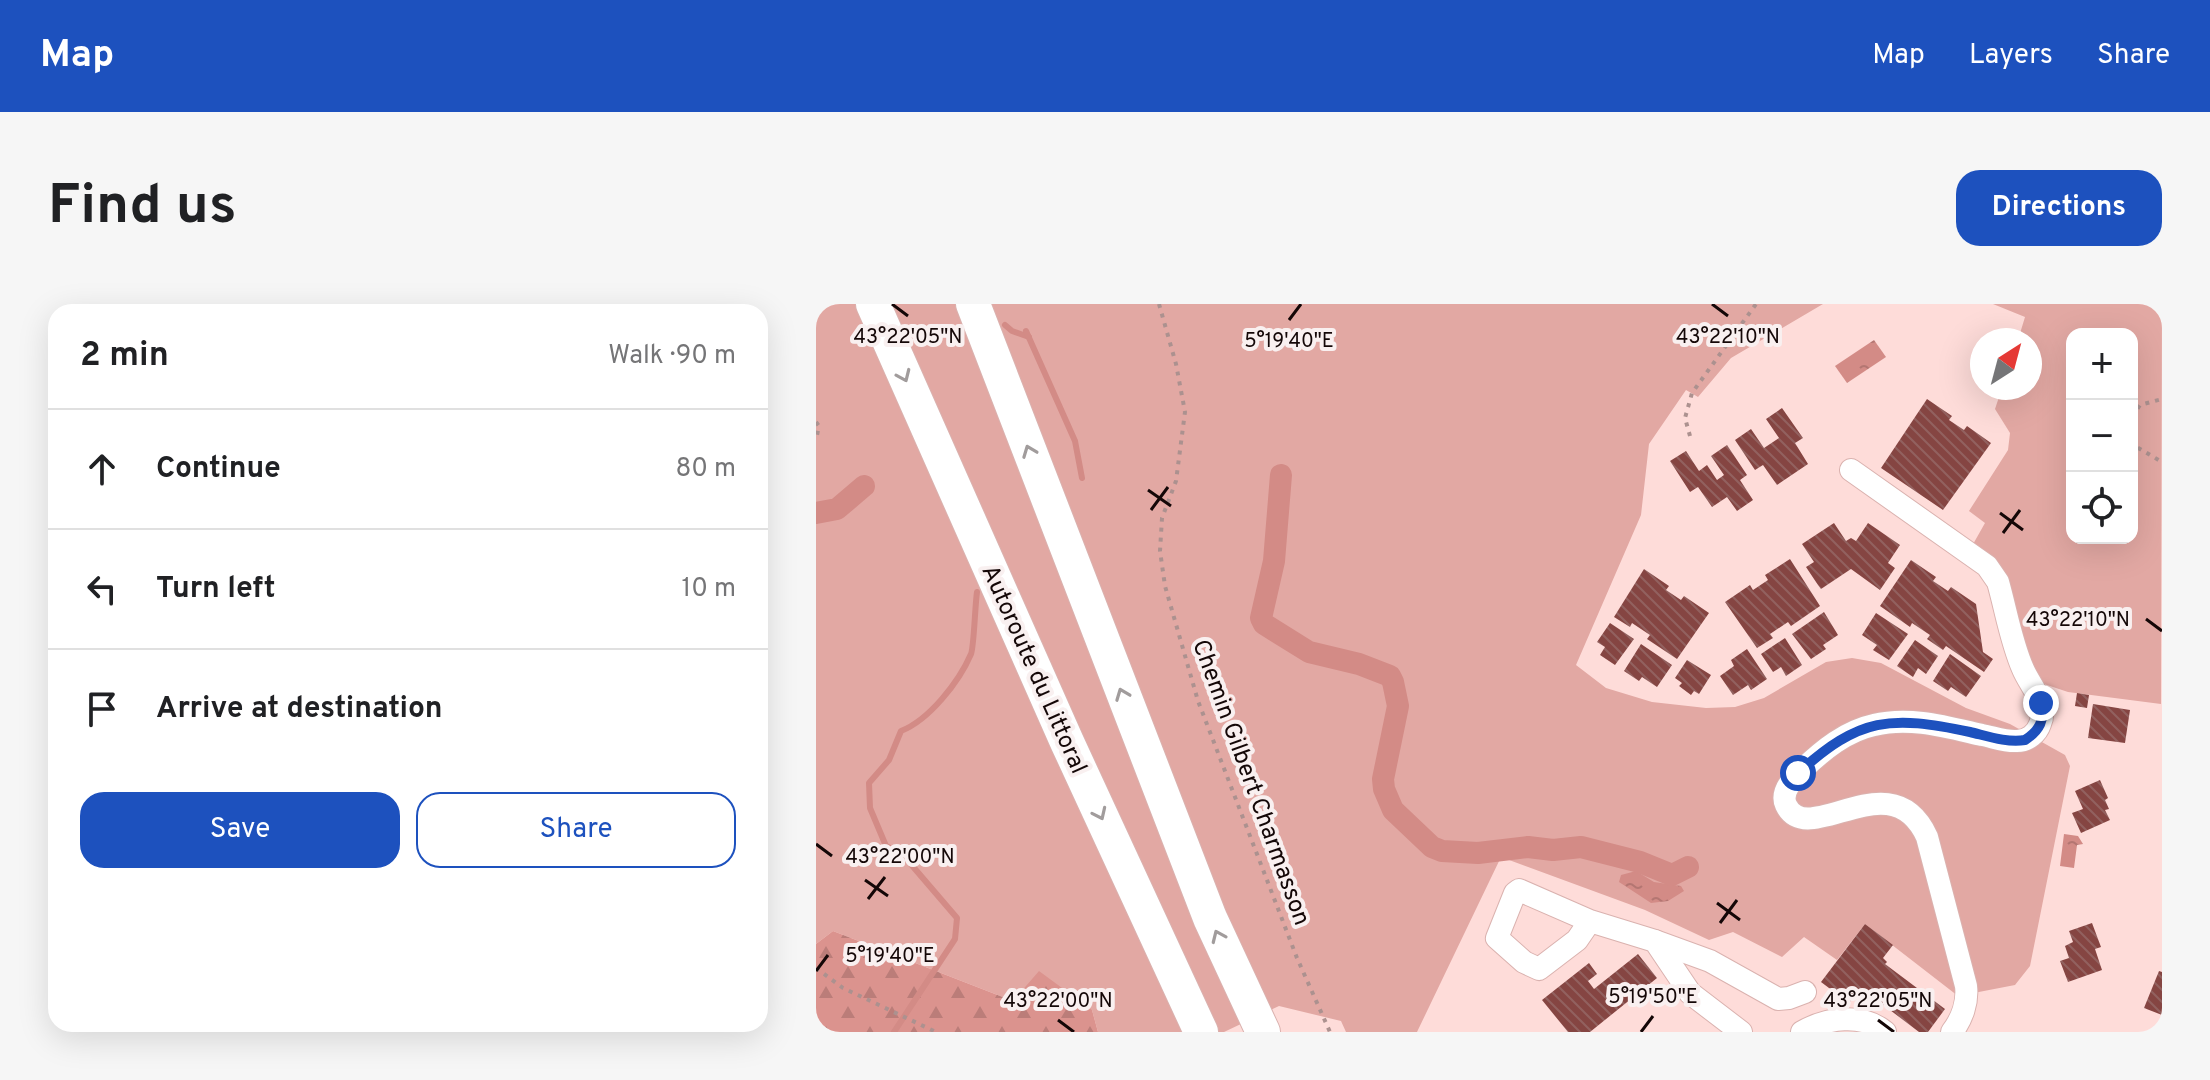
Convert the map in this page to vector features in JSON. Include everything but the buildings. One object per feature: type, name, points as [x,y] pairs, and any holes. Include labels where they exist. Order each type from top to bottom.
[{"type":"highway","name":"Autoroute du Littoral","points":[[873,304],[1067,742],[1201,1032]]},
{"type":"highway","points":[[973,304],[1210,918],[1263,1032]]},
{"type":"street","points":[[1851,470],[1994,573],[2023,670],[2044,715],[2033,735],[2017,741],[1927,723],[1888,722],[1873,725],[1854,731],[1825,750],[1798,773],[1785,792],[1787,808],[1807,818],[1820,818],[1874,803],[1902,807],[1916,817],[1927,837],[1968,998],[1952,1032]]},
{"type":"street","points":[[1590,921],[1710,961],[1778,999],[1805,992]]},
{"type":"street","points":[[1655,941],[1690,993],[1741,1032]]},
{"type":"street","points":[[1802,1032],[1819,1023],[1853,1019],[1865,1021],[1885,1032]]},
{"type":"path","name":"Chemin Gilbert Charmasson","points":[[1159,304],[1176,364],[1185,412],[1176,481],[1162,518],[1160,551],[1165,586],[1198,701],[1297,958],[1330,1032]]},
{"type":"path","points":[[1690,436],[1685,418],[1692,393],[1756,304]]},
{"type":"path","points":[[2138,408],[2162,399]]},
{"type":"path","points":[[816,422],[819,426],[816,440]]},
{"type":"path","points":[[2138,448],[2162,462]]},
{"type":"path","points":[[816,968],[843,988],[936,1032]]},
{"type":"shaded area","points":[[816,304],[1823,304],[1731,358],[1698,397],[1686,390],[1649,444],[1641,515],[1576,665],[1606,688],[1652,702],[1706,708],[1735,707],[1764,698],[1826,662],[1852,658],[1881,663],[1966,708],[2010,724],[2065,755],[2070,766],[2030,966],[2015,985],[1958,996],[1865,924],[1837,960],[1804,937],[1782,957],[1733,932],[1709,940],[1645,910],[1501,857],[1417,1032],[1346,1032],[1341,1021],[1279,1006],[1224,1032],[1098,1032],[1092,1010],[1013,1001],[833,931],[816,944]]},
{"type":"shaded area","points":[[1993,304],[2162,304],[2161,704],[2068,692],[2041,683],[1972,546],[1985,523],[1969,511],[2008,450],[2010,433],[1995,409],[1998,400],[2042,400],[2042,328],[2022,328],[2025,317]]},
{"type":"green space","points":[[833,931],[1013,1001],[1039,971],[1092,1010],[1098,1032],[816,1032],[816,944]]},
{"type":"water","points":[[1874,340],[1886,357],[1847,383],[1835,366]]},
{"type":"water","points":[[2064,834],[2078,836],[2083,844],[2077,845],[2074,868],[2060,866]]},
{"type":"water","points":[[1636,871],[1654,882],[1681,886],[1684,891],[1668,901],[1651,903],[1619,882],[1621,875]]},
{"type":"waterway","points":[[1005,325],[1029,337]]},
{"type":"waterway","points":[[1026,331],[1075,441],[1082,478]]},
{"type":"waterway","points":[[1281,475],[1274,561],[1261,618],[1264,624],[1309,652],[1359,664],[1390,676],[1398,706],[1383,779],[1393,810],[1432,847],[1442,851],[1478,853],[1528,847],[1553,850],[1581,847],[1640,862],[1672,875],[1688,867]]},
{"type":"waterway","points":[[816,513],[837,509],[864,486]]},
{"type":"waterway","points":[[894,1032],[955,939],[957,918],[903,855],[886,846],[870,808],[869,783],[889,760],[901,731],[932,709],[966,665],[972,650],[977,592]]},
{"type":"route","points":[[1798,773],[1854,731],[1888,722],[1927,723],[2009,740],[2025,740],[2039,727],[2044,715],[2041,703]]}]
